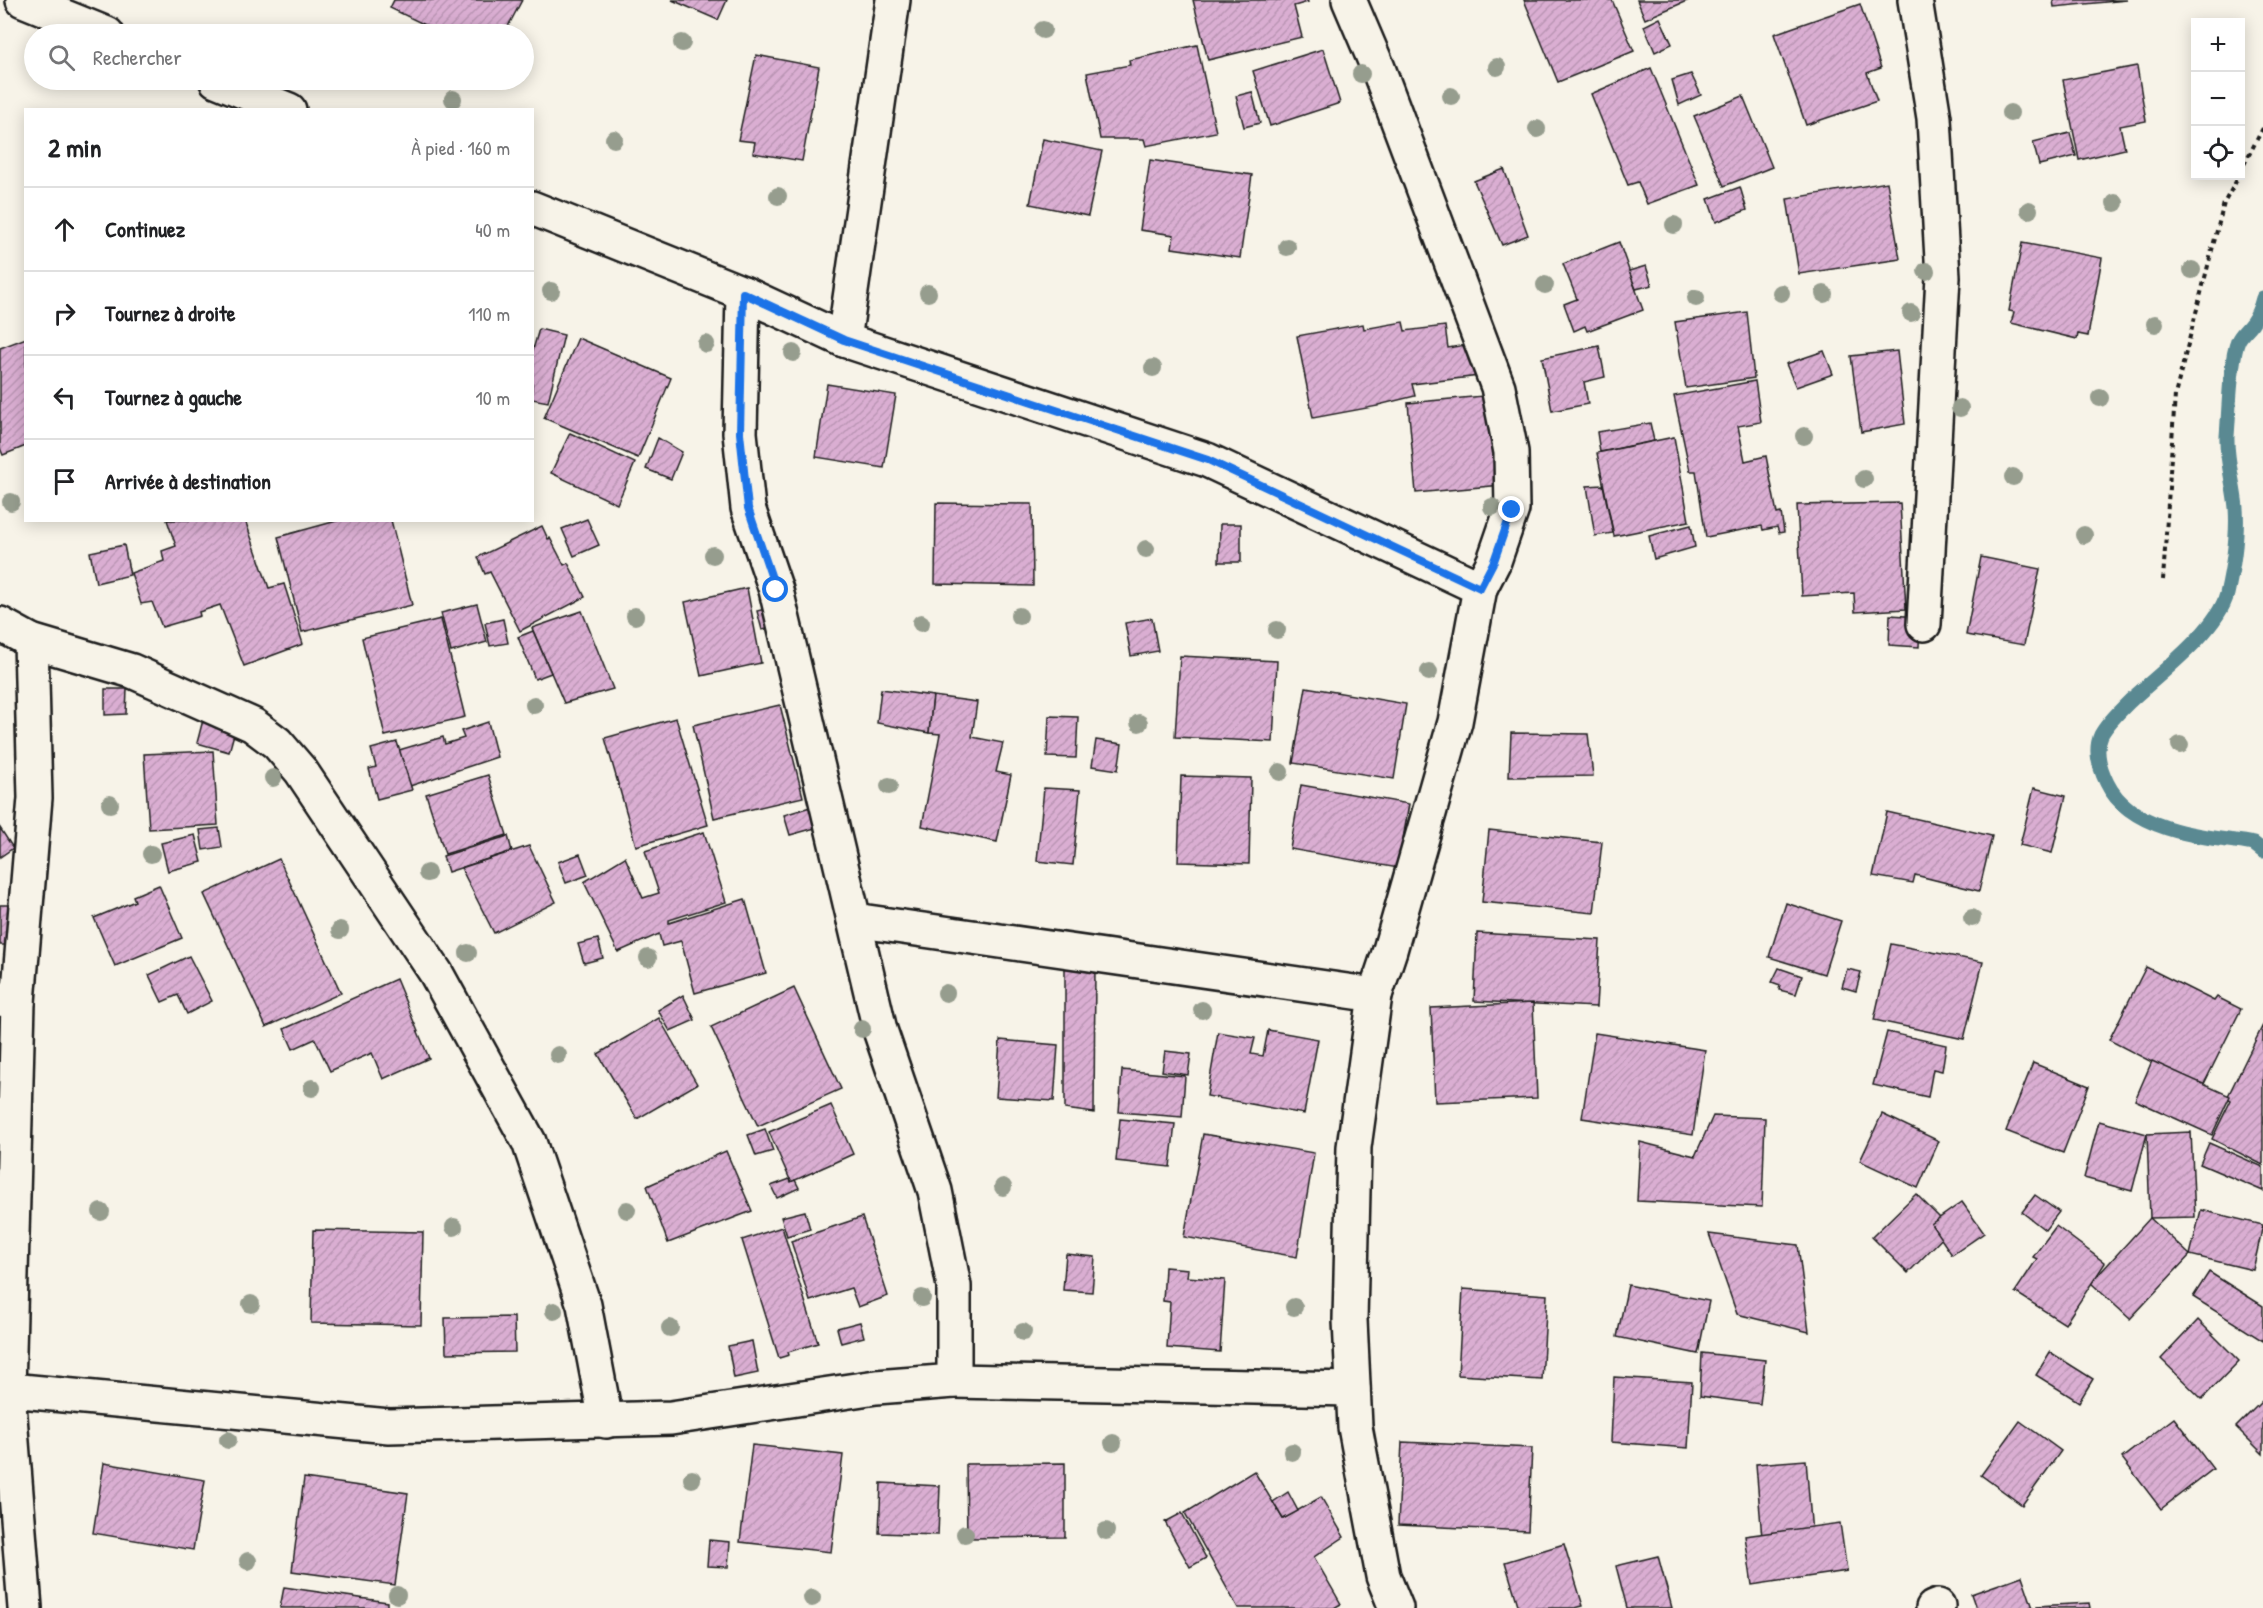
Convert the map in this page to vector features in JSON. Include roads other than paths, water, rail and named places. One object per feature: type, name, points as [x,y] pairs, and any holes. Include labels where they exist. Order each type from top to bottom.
[{"type":"street","points":[[23,0],[82,24]]},
{"type":"street","points":[[844,340],[893,0]]},
{"type":"street","points":[[1349,0],[1378,68],[1498,387],[1511,452],[1512,510],[1494,561],[1480,588],[1455,722],[1375,996],[1354,1147],[1350,1320],[1355,1427],[1383,1576],[1396,1608]]},
{"type":"street","points":[[1915,0],[1934,118],[1943,277],[1924,624]]},
{"type":"street","points":[[240,90],[284,108]]},
{"type":"street","points":[[534,209],[743,293],[844,340],[1208,460],[1480,588]]},
{"type":"street","points":[[743,293],[740,433],[748,508],[776,590],[880,1030],[935,1191],[954,1286],[954,1381]]},
{"type":"street","points":[[0,624],[31,641],[132,671],[253,725],[277,743],[301,771],[436,973],[529,1142],[584,1305],[606,1421]]},
{"type":"street","points":[[25,1608],[4,1390],[9,1000],[35,798],[31,641]]},
{"type":"street","points":[[854,920],[1375,996]]},
{"type":"street","points":[[4,1390],[389,1426],[670,1418],[876,1387],[954,1381],[1353,1389]]},
{"type":"waterway","points":[[2263,298],[2254,320],[2238,341],[2232,373],[2227,445],[2236,508],[2236,529],[2227,594],[2212,623],[2186,651],[2111,721],[2101,735],[2098,747],[2100,766],[2107,783],[2117,799],[2131,811],[2167,828],[2254,844],[2263,851]]}]
